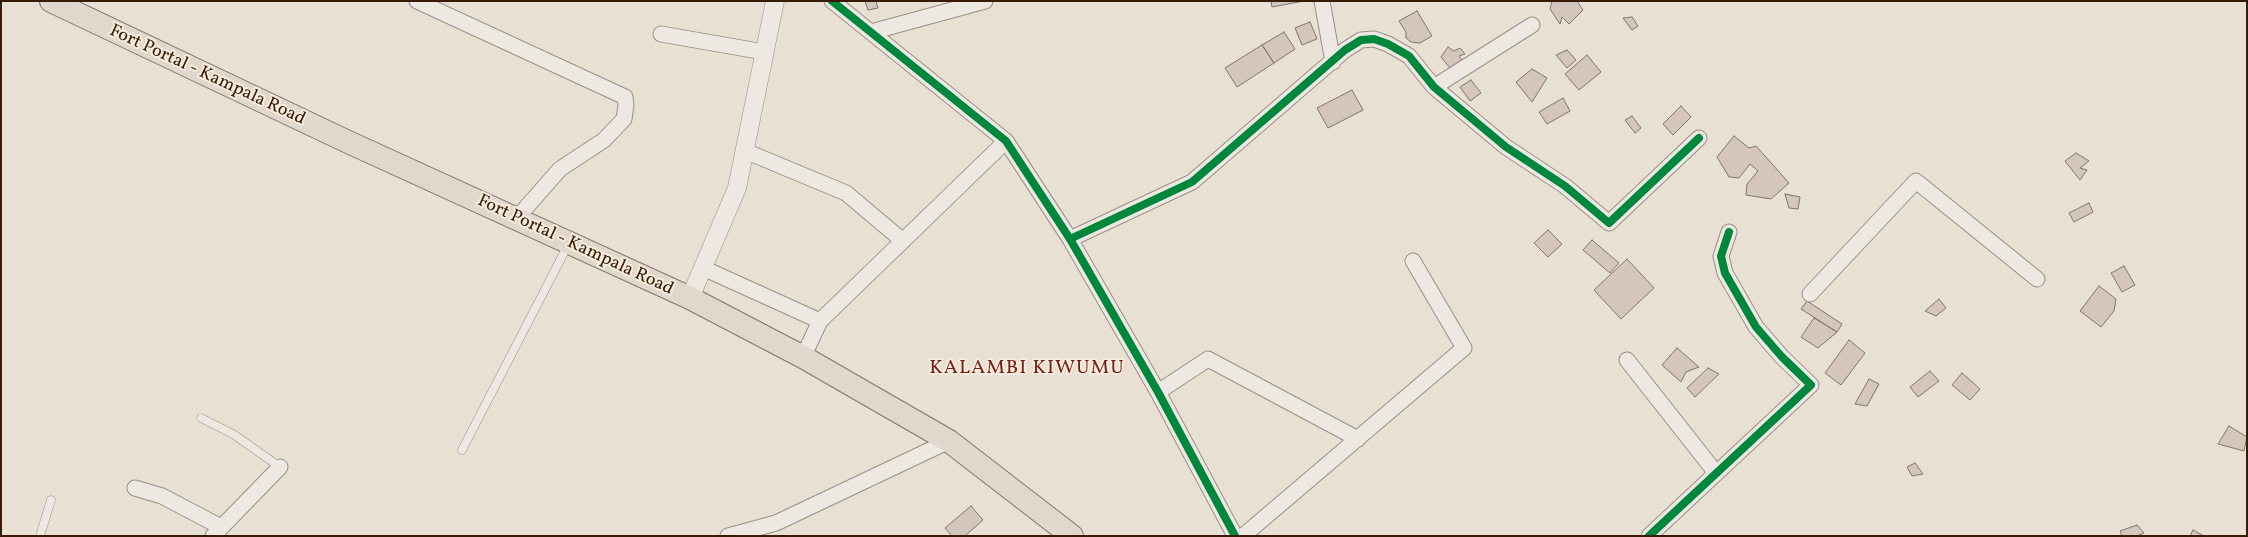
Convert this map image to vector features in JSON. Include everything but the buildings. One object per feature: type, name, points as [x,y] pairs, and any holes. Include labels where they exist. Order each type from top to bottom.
[{"type":"main road","name":"Fort Portal - Kampala Road","points":[[51,1],[516,219],[690,298],[803,357],[949,441],[1072,536]]},
{"type":"street","points":[[417,1],[624,97],[624,119],[604,140],[560,168],[516,219]]},
{"type":"street","points":[[690,298],[737,188],[775,1]]},
{"type":"street","points":[[832,1],[1006,141],[1070,240],[1158,392],[1235,536]]},
{"type":"street","points":[[870,32],[985,1]]},
{"type":"street","points":[[1322,1],[1333,62]]},
{"type":"street","points":[[1434,87],[1532,24]]},
{"type":"street","points":[[660,34],[764,52]]},
{"type":"street","points":[[1070,240],[1192,182],[1361,40],[1374,39],[1409,56],[1434,87],[1506,147],[1565,186],[1609,223],[1699,138]]},
{"type":"street","points":[[803,357],[820,321],[1006,141]]},
{"type":"street","points":[[744,151],[846,193],[903,240]]},
{"type":"street","points":[[1810,294],[1916,181],[2037,279]]},
{"type":"street","points":[[1649,536],[1811,385],[1782,357],[1756,327],[1725,273],[1721,256],[1729,232]]},
{"type":"street","points":[[1243,536],[1464,348],[1413,261]]},
{"type":"street","points":[[703,268],[820,321]]},
{"type":"street","points":[[1158,392],[1208,359],[1358,439]]},
{"type":"street","points":[[1626,360],[1716,473]]},
{"type":"street","points":[[728,536],[776,523],[949,441]]},
{"type":"street","points":[[135,488],[162,496],[217,531],[280,467]]},
{"type":"lane","points":[[462,450],[568,243]]},
{"type":"lane","points":[[201,418],[233,434],[280,467]]},
{"type":"lane","points":[[40,536],[50,500]]},
{"type":"cycle path","points":[[832,1],[1006,141],[1070,239],[1158,392],[1235,536]]},
{"type":"cycle path","points":[[1070,239],[1192,182],[1345,50],[1361,40],[1374,39],[1388,44],[1409,56],[1434,87],[1506,147],[1565,186],[1609,223],[1699,138]]},
{"type":"cycle path","points":[[1649,536],[1811,385],[1782,357],[1756,327],[1725,273],[1721,256],[1729,232]]},
{"type":"district","name":"KALAMBI KIWUMU","points":[[1027,369]]}]
